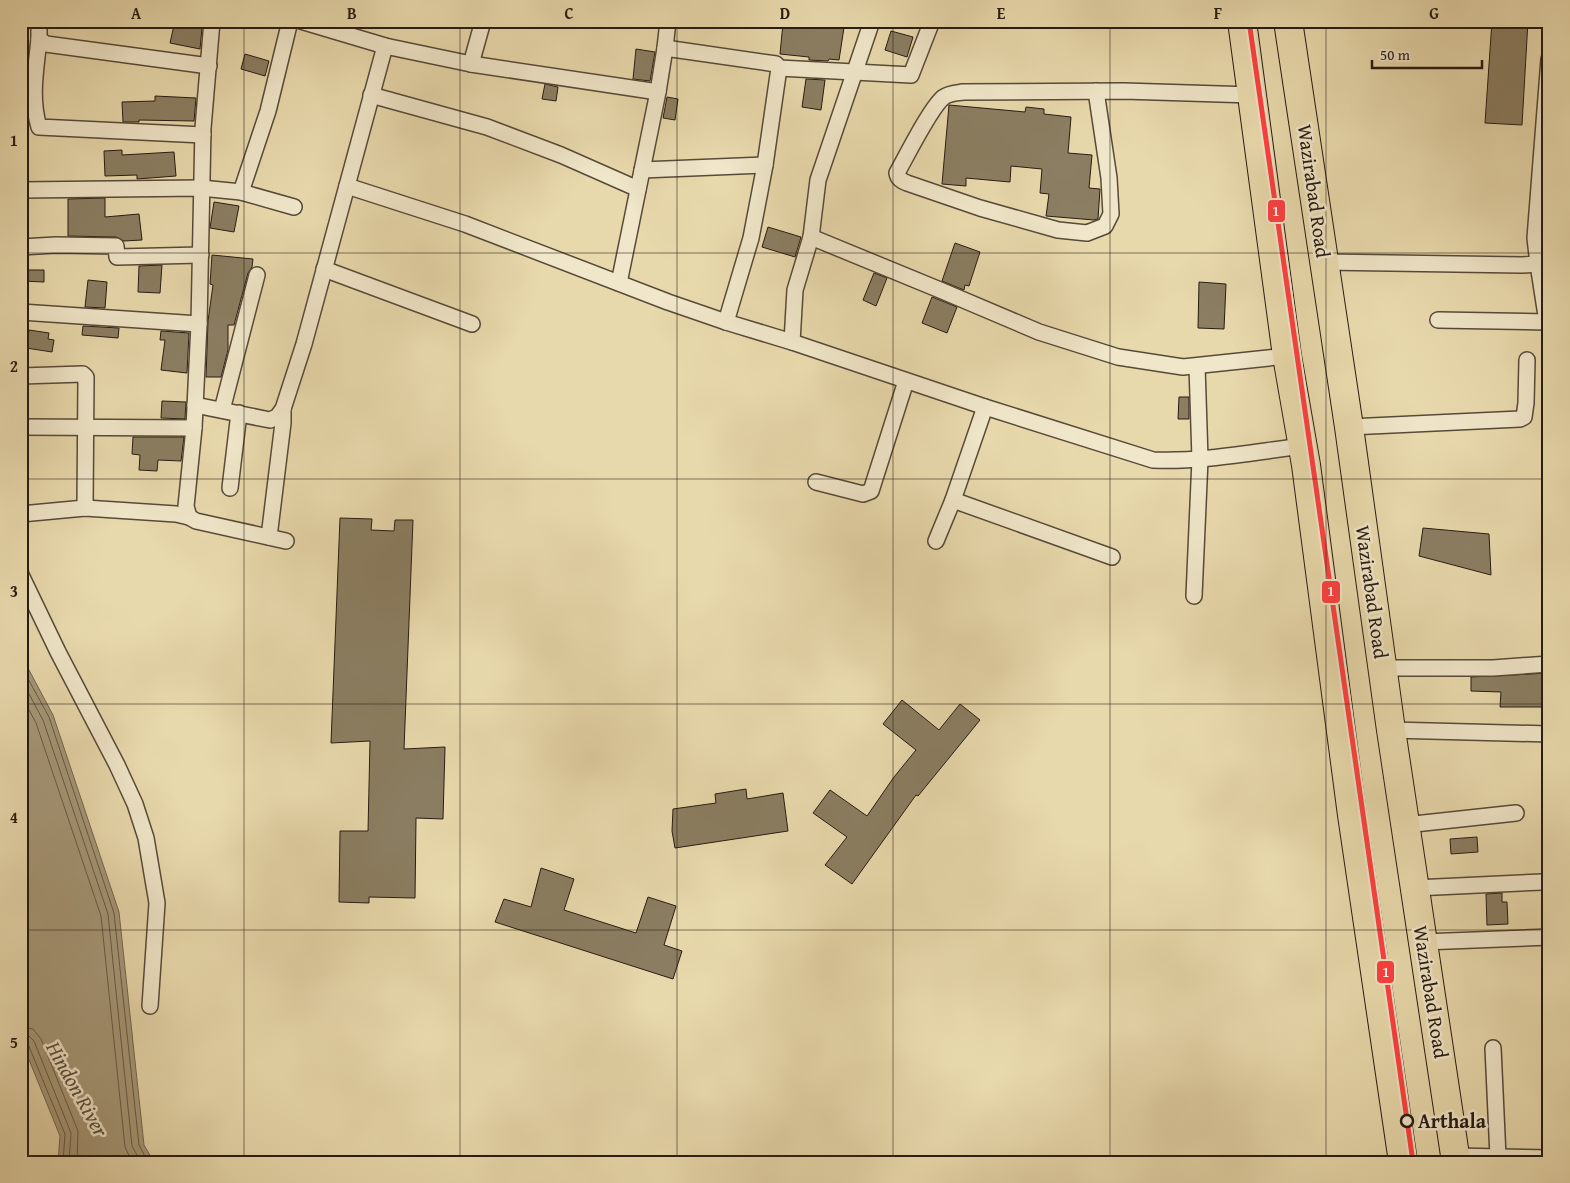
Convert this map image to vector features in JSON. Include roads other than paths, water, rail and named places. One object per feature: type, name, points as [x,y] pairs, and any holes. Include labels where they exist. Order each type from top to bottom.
[{"type":"highway","points":[[1242,21],[1287,356],[1303,446],[1352,815],[1402,1162]]},
{"type":"highway","name":"Wazirabad Road","points":[[1288,21],[1349,427],[1391,730],[1456,1159]]},
{"type":"street","points":[[39,21],[34,91],[34,109],[39,127],[203,136]]},
{"type":"street","points":[[189,517],[186,506],[194,428],[199,324],[203,136],[212,21]]},
{"type":"street","points":[[241,192],[268,111],[290,21]]},
{"type":"street","points":[[301,21],[385,46],[471,64],[658,92]]},
{"type":"street","points":[[471,64],[483,21]]},
{"type":"street","points":[[619,284],[658,92],[666,48],[668,21]]},
{"type":"street","points":[[792,342],[795,290],[811,237],[818,180],[872,21]]},
{"type":"street","points":[[666,48],[776,64],[779,68],[912,75],[932,21]]},
{"type":"street","points":[[39,39],[46,44],[209,66]]},
{"type":"street","points":[[195,405],[274,419],[277,418],[283,409],[304,344],[385,46]]},
{"type":"street","points":[[1438,320],[1548,322],[1538,264],[1542,238],[1549,59]]},
{"type":"street","points":[[726,322],[751,238],[765,166],[779,68]]},
{"type":"street","points":[[1096,91],[1109,178],[1111,214],[1105,226],[1087,233],[1058,230],[980,208],[907,183],[900,180],[897,176],[930,115],[943,97],[963,92],[1096,91],[1252,95]]},
{"type":"street","points":[[372,95],[486,127],[638,189]]},
{"type":"street","points":[[642,170],[765,166]]},
{"type":"street","points":[[347,186],[465,224],[619,284],[726,322],[1153,460],[1200,459],[1303,446]]},
{"type":"street","points":[[21,190],[201,188],[241,192],[294,207]]},
{"type":"street","points":[[811,237],[1039,332],[1118,357],[1183,367],[1287,356]]},
{"type":"street","points":[[21,247],[56,245],[116,246],[117,257],[201,255]]},
{"type":"street","points":[[1324,262],[1538,264]]},
{"type":"street","points":[[324,269],[472,324]]},
{"type":"street","points":[[222,410],[257,275]]},
{"type":"street","points":[[21,312],[199,324]]},
{"type":"street","points":[[1349,427],[1520,419],[1524,417],[1526,403],[1527,360]]},
{"type":"street","points":[[1194,596],[1200,459],[1198,366]]},
{"type":"street","points":[[21,376],[83,374],[86,377],[85,508]]},
{"type":"street","points":[[816,482],[863,494],[871,491],[906,381]]},
{"type":"street","points":[[936,541],[953,500],[985,407]]},
{"type":"street","points":[[269,537],[283,423],[283,409]]},
{"type":"street","points":[[230,488],[239,414]]},
{"type":"street","points":[[21,428],[194,428]]},
{"type":"street","points":[[953,500],[1112,556]]},
{"type":"street","points":[[21,514],[85,508],[176,514],[196,521],[286,541]]},
{"type":"street","points":[[21,575],[58,652],[117,765],[135,804],[146,838],[157,903],[150,1006]]},
{"type":"street","points":[[1383,668],[1493,668],[1549,664]]},
{"type":"street","points":[[1391,730],[1549,734]]},
{"type":"street","points":[[1406,825],[1516,813]]},
{"type":"street","points":[[1415,888],[1542,882]]},
{"type":"street","points":[[1423,942],[1549,937]]},
{"type":"street","points":[[1493,1048],[1498,1157]]},
{"type":"street","points":[[1456,1159],[1498,1157],[1549,1158]]},
{"type":"water","name":"Hindon River","points":[[21,655],[53,715],[119,912],[144,1145],[154,1162],[58,1162],[60,1136],[21,1040]]},
{"type":"place","name":"Arthala","points":[[1407,1121]]}]
